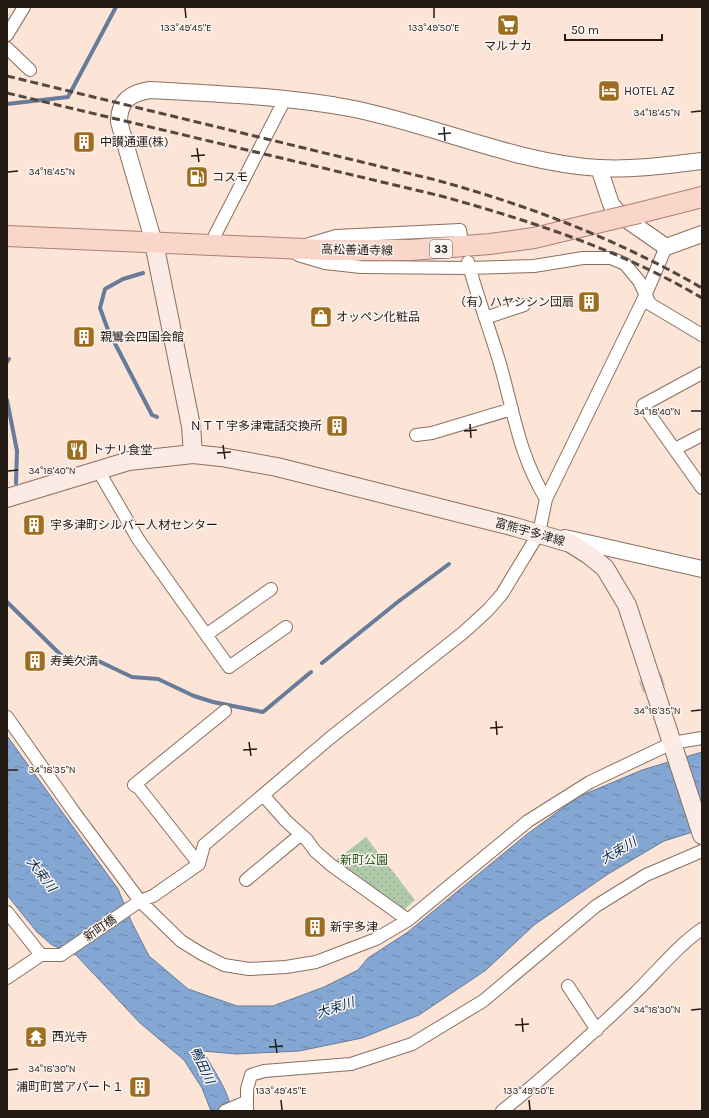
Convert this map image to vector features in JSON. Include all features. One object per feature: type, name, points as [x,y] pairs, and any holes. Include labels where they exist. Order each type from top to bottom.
[{"type":"main road","name":"高松善通寺線","points":[[7,236],[270,248],[411,250],[449,248],[534,238],[702,197]]},
{"type":"main road","points":[[154,243],[191,426],[193,454]]},
{"type":"main road","name":"富熊宇多津線","points":[[7,498],[129,461],[193,454],[221,457],[277,468],[539,533],[570,543],[589,555],[605,568],[627,605],[702,834]]},
{"type":"street","points":[[7,35],[24,7]]},
{"type":"street","points":[[7,48],[30,70]]},
{"type":"street","points":[[154,243],[119,122],[119,110],[125,101],[138,92],[150,90],[285,99],[350,108],[517,154],[599,168],[632,168],[702,161]]},
{"type":"street","points":[[213,245],[215,235],[285,99]]},
{"type":"street","points":[[599,168],[611,204],[620,215],[666,247]]},
{"type":"street","points":[[295,248],[336,236],[460,230],[461,236]]},
{"type":"street","points":[[199,864],[204,845],[336,733],[464,632],[488,610],[502,594],[539,533],[546,499],[645,296],[666,247],[702,234]]},
{"type":"street","points":[[270,248],[325,263],[361,267],[468,265],[534,266],[583,258],[611,258],[625,264],[639,281],[650,304],[702,335]]},
{"type":"street","points":[[468,265],[485,318],[522,447],[533,477],[546,499]]},
{"type":"street","points":[[485,318],[524,305]]},
{"type":"street","points":[[702,373],[643,405],[702,488]]},
{"type":"street","points":[[416,435],[432,433],[459,419],[512,409]]},
{"type":"street","points":[[675,449],[702,435]]},
{"type":"street","points":[[98,470],[138,539],[229,667],[286,627]]},
{"type":"street","points":[[539,533],[629,551],[702,569]]},
{"type":"street","points":[[206,636],[271,590]]},
{"type":"street","points":[[199,864],[140,788],[134,785],[225,711]]},
{"type":"street","points":[[7,717],[74,812],[140,901],[181,941],[224,965],[249,969],[286,968],[316,962],[376,939],[408,920],[528,821],[590,782],[702,738]]},
{"type":"street","points":[[263,795],[300,835],[331,865],[408,920]]},
{"type":"street","points":[[246,880],[300,835]]},
{"type":"street","points":[[225,1111],[246,1107],[247,1089],[251,1074],[264,1071],[351,1064],[412,1044],[483,1001],[596,906],[646,875],[702,851]]},
{"type":"street","name":"新町橋","points":[[41,955],[60,955],[140,901],[153,896],[199,864]]},
{"type":"street","points":[[7,912],[41,955],[7,978]]},
{"type":"street","points":[[502,1111],[550,1072],[597,1030],[691,936],[702,929]]},
{"type":"street","points":[[568,986],[597,1030]]},
{"type":"green space","name":"新町公園","points":[[366,837],[415,900],[404,910],[336,860]]},
{"type":"water","points":[[7,736],[118,889],[132,923],[149,956],[188,989],[237,1006],[273,1006],[324,987],[358,970],[368,958],[408,932],[526,835],[578,797],[642,770],[702,752],[702,829],[664,841],[608,874],[534,925],[486,970],[419,1015],[362,1038],[299,1051],[236,1054],[203,1051],[224,1087],[232,1111],[211,1111],[202,1088],[184,1060],[140,1023],[76,955],[52,945],[37,932],[7,895]]},
{"type":"waterway","points":[[7,104],[68,97],[116,7]]},
{"type":"waterway","points":[[143,273],[123,279],[105,289],[100,308],[108,330],[152,415],[157,417]]},
{"type":"waterway","points":[[7,400],[17,451],[16,483]]},
{"type":"waterway","points":[[322,663],[399,601],[449,564]]},
{"type":"waterway","points":[[7,602],[66,660],[92,658],[132,677],[158,679],[194,696],[213,702],[263,712],[311,672]]},
{"type":"tunnel","points":[[641,687],[663,679]]},
{"type":"railway","points":[[7,76],[436,180],[471,190],[572,225],[638,254],[702,288]]},
{"type":"railway","points":[[7,93],[441,196],[475,206],[575,238],[608,251],[640,265],[702,298]]},
{"type":"place","name":"マルナカ","points":[[508,25]]},
{"type":"place","name":"HOTEL AZ","points":[[609,91]]},
{"type":"place","name":"中讃通運(株)","points":[[84,142]]},
{"type":"place","name":"コスモ","points":[[197,177]]},
{"type":"place","name":"（有）ハヤシシン団扇","points":[[589,302]]},
{"type":"place","name":"オッペン化粧品","points":[[321,317]]},
{"type":"place","name":"親鸞会四国会館","points":[[84,337]]},
{"type":"place","name":"ＮＴＴ宇多津電話交換所","points":[[337,426]]},
{"type":"place","name":"トナリ食堂","points":[[77,450]]},
{"type":"place","name":"宇多津町シルバー人材センター","points":[[34,525]]},
{"type":"place","name":"寿美久満","points":[[35,661]]},
{"type":"place","name":"新宇多津","points":[[315,927]]},
{"type":"place","name":"西光寺","points":[[36,1037]]},
{"type":"place","name":"浦町町営アパート１","points":[[140,1087]]},
{"type":"water label","name":"大束川","points":[[618,850]]},
{"type":"water label","name":"大束川","points":[[42,874]]},
{"type":"water label","name":"大束川","points":[[335,1007]]},
{"type":"water label","name":"鴨田川","points":[[203,1065]]}]
